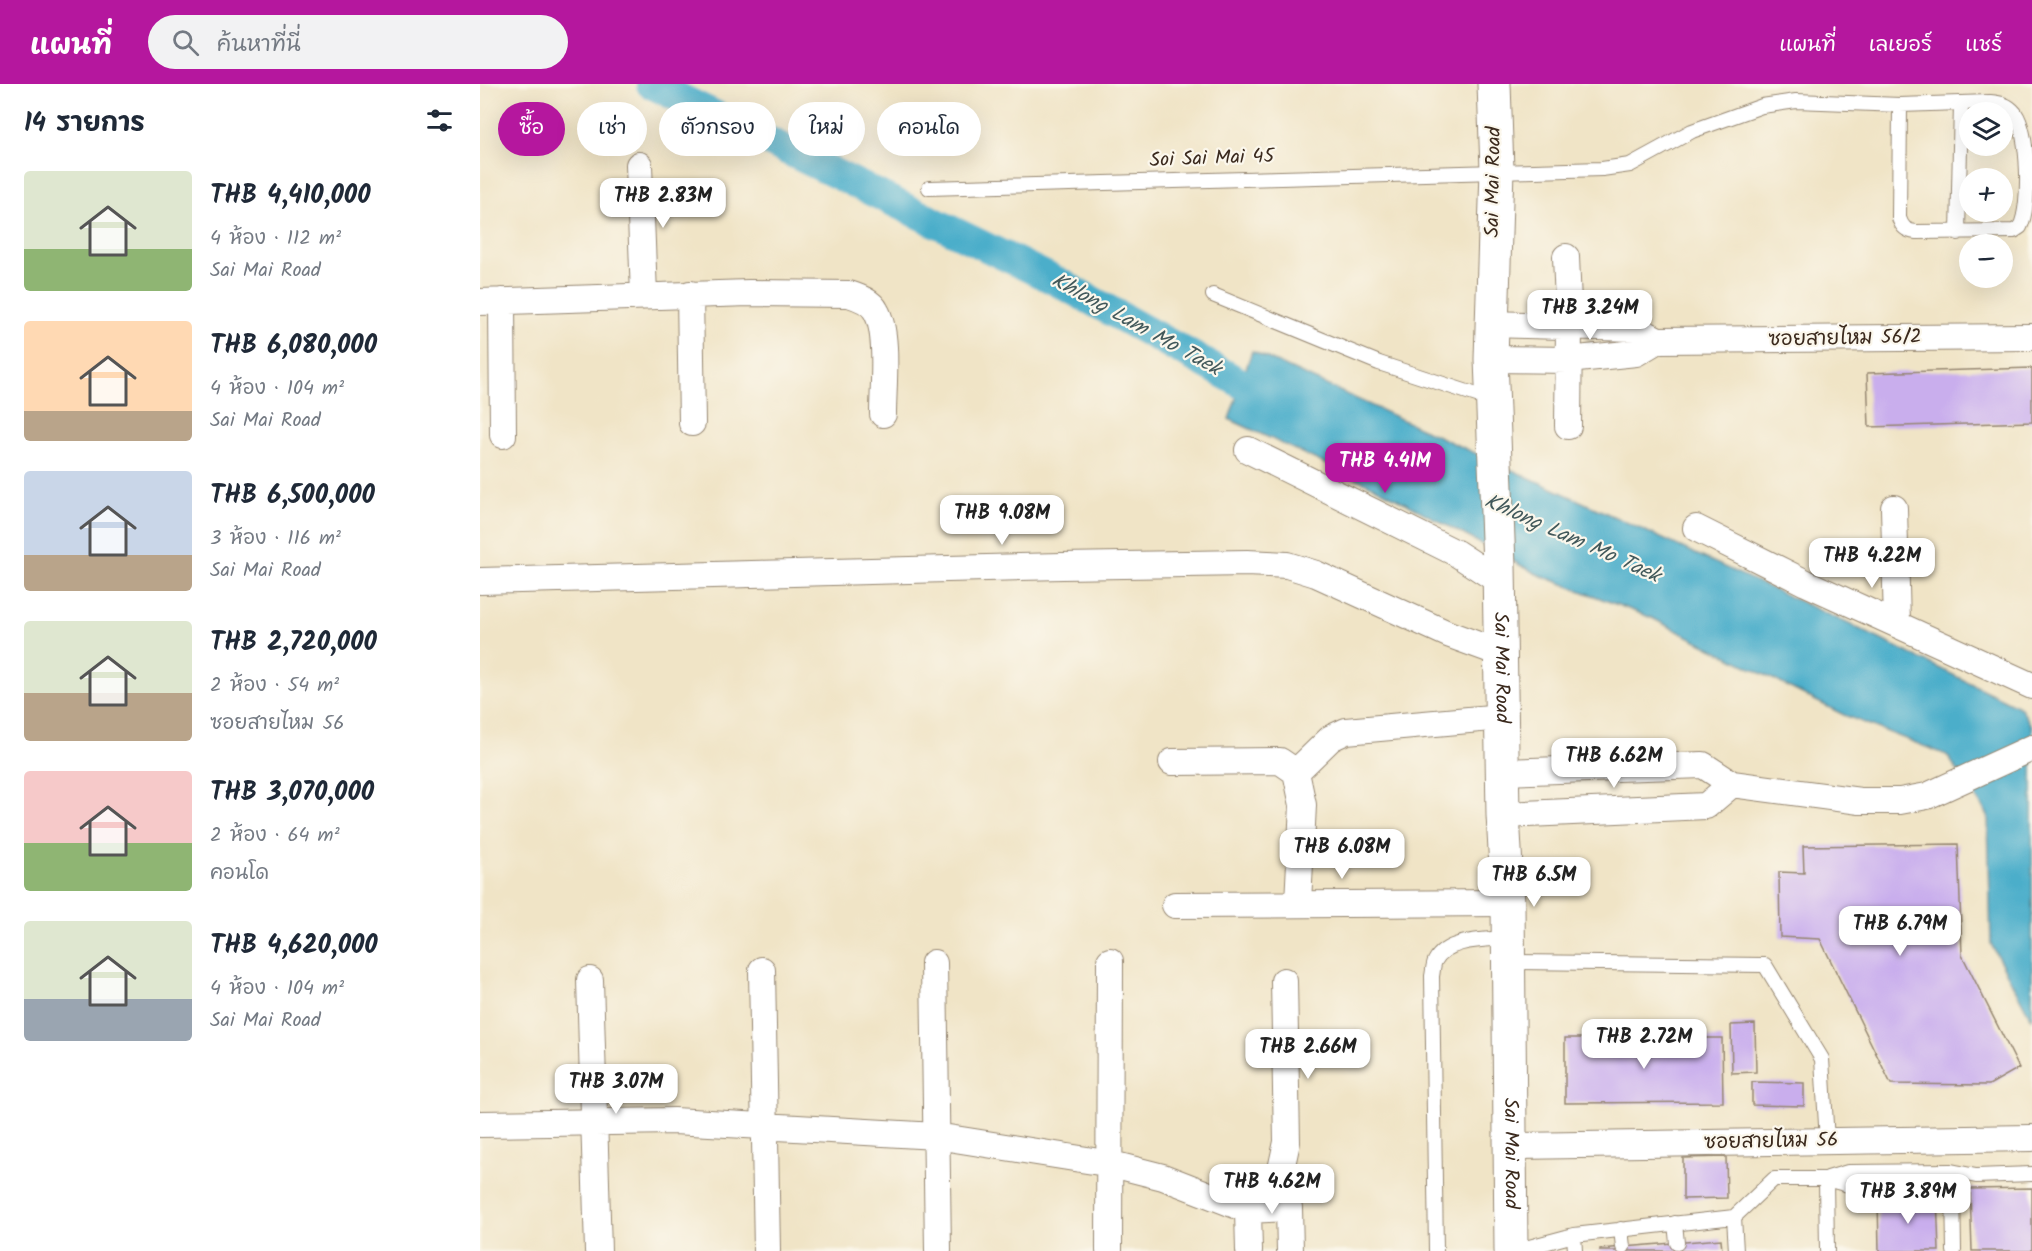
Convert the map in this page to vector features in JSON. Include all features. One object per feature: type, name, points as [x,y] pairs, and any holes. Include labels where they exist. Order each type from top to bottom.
[{"type":"main road","name":"Sai Mai Road","points":[[1494,84],[1497,170],[1491,359],[1499,573],[1503,815],[1508,903],[1512,1251]]},
{"type":"street","points":[[639,165],[644,295]]},
{"type":"street","points":[[1566,257],[1569,325],[1568,426]]},
{"type":"street","points":[[690,294],[692,423]]},
{"type":"street","points":[[503,435],[491,301],[690,294],[849,294],[863,299],[876,309],[882,326],[884,414]]},
{"type":"street","name":"ซอยสายไหม 56/2","points":[[1491,324],[1635,328],[1658,340],[2032,337]]},
{"type":"street","name":"ซอยสายไหม 56/2","points":[[1491,359],[1568,360],[1636,353],[1658,340]]},
{"type":"street","points":[[1248,450],[1499,573]]},
{"type":"street","points":[[1894,508],[1897,624]]},
{"type":"street","points":[[1696,528],[1806,583],[2032,686]]},
{"type":"street","points":[[480,582],[1062,566],[1247,563],[1287,565],[1316,574],[1448,634],[1500,653]]},
{"type":"street","points":[[1296,772],[1331,738],[1346,731],[1502,717]]},
{"type":"street","points":[[1503,772],[1702,765],[1732,784],[1860,801],[1900,801],[1927,796],[2032,748]]},
{"type":"street","points":[[1172,762],[1280,761],[1296,772],[1303,805],[1298,902]]},
{"type":"street","points":[[1503,815],[1706,806],[1732,784]]},
{"type":"street","points":[[1175,904],[1508,903]]},
{"type":"street","points":[[1110,961],[1112,1164],[1110,1251]]},
{"type":"street","points":[[934,963],[938,1251]]},
{"type":"street","points":[[762,970],[767,1251]]},
{"type":"street","points":[[590,980],[598,1251]]},
{"type":"street","points":[[1284,981],[1287,1142],[1280,1174],[1289,1208],[1290,1251]]},
{"type":"street","points":[[480,1124],[594,1122],[765,1125],[936,1136],[1112,1164],[1163,1177],[1248,1210],[1289,1208]]},
{"type":"street","name":"ซอยสายไหม 56","points":[[1510,1146],[2032,1138]]},
{"type":"street","points":[[1249,1251],[1248,1210],[1280,1174]]},
{"type":"lane","name":"Soi Sai Mai 45","points":[[929,188],[1497,170],[1602,169],[1630,165],[1692,131],[1762,106],[1796,101],[1900,105],[1959,104]]},
{"type":"lane","points":[[1900,105],[1899,218],[1901,225],[1908,231],[1958,233],[1960,156]]},
{"type":"lane","name":"Soi Sai Mai 45","points":[[1958,233],[2014,231],[2020,227],[2026,208],[2024,133],[2013,111]]},
{"type":"lane","points":[[1213,295],[1379,363],[1492,400]]},
{"type":"lane","points":[[1436,1251],[1432,976],[1435,961],[1448,949],[1466,942],[1509,950],[1765,965],[1822,1059],[1827,1141]]},
{"type":"lane","points":[[1826,1179],[1848,1172],[1952,1171],[1976,1176],[2032,1174]]},
{"type":"lane","points":[[1512,1251],[1574,1235],[1734,1217],[1774,1179],[1826,1179],[1857,1187],[1953,1187],[1954,1251]]},
{"type":"lane","points":[[1826,1179],[1827,1251]]},
{"type":"lane","points":[[1734,1217],[1736,1251]]},
{"type":"lane","points":[[1675,1223],[1677,1243]]},
{"type":"lane","points":[[1621,1229],[1623,1247]]},
{"type":"lane","points":[[1574,1235],[1575,1251]]},
{"type":"water","points":[[1252,351],[1849,624],[2021,708],[2032,727],[2032,1020],[1991,944],[1988,815],[1947,755],[1844,715],[1652,618],[1537,574],[1383,491],[1229,419]]},
{"type":"building","points":[[2032,368],[2032,422],[1869,427],[1867,373]]},
{"type":"building","points":[[1958,844],[1962,955],[2019,1068],[1989,1085],[1891,1084],[1820,939],[1780,937],[1779,872],[1804,873],[1803,846]]},
{"type":"building","points":[[1755,1024],[1756,1072],[1732,1073],[1731,1025]]},
{"type":"building","points":[[1565,1038],[1722,1038],[1723,1102],[1565,1103]]},
{"type":"building","points":[[1752,1082],[1804,1083],[1804,1106],[1752,1105]]},
{"type":"building","points":[[1726,1157],[1727,1198],[1683,1199],[1683,1158]]},
{"type":"building","points":[[2032,1188],[2032,1251],[1972,1251],[1970,1189]]},
{"type":"building","points":[[1937,1197],[1939,1251],[1879,1251],[1878,1199]]},
{"type":"building","points":[[1721,1239],[1722,1251],[1600,1251],[1600,1249]]},
{"type":"waterway","name":"Khlong Lam Mo Taek","points":[[651,84],[1058,282],[1277,403]]}]
